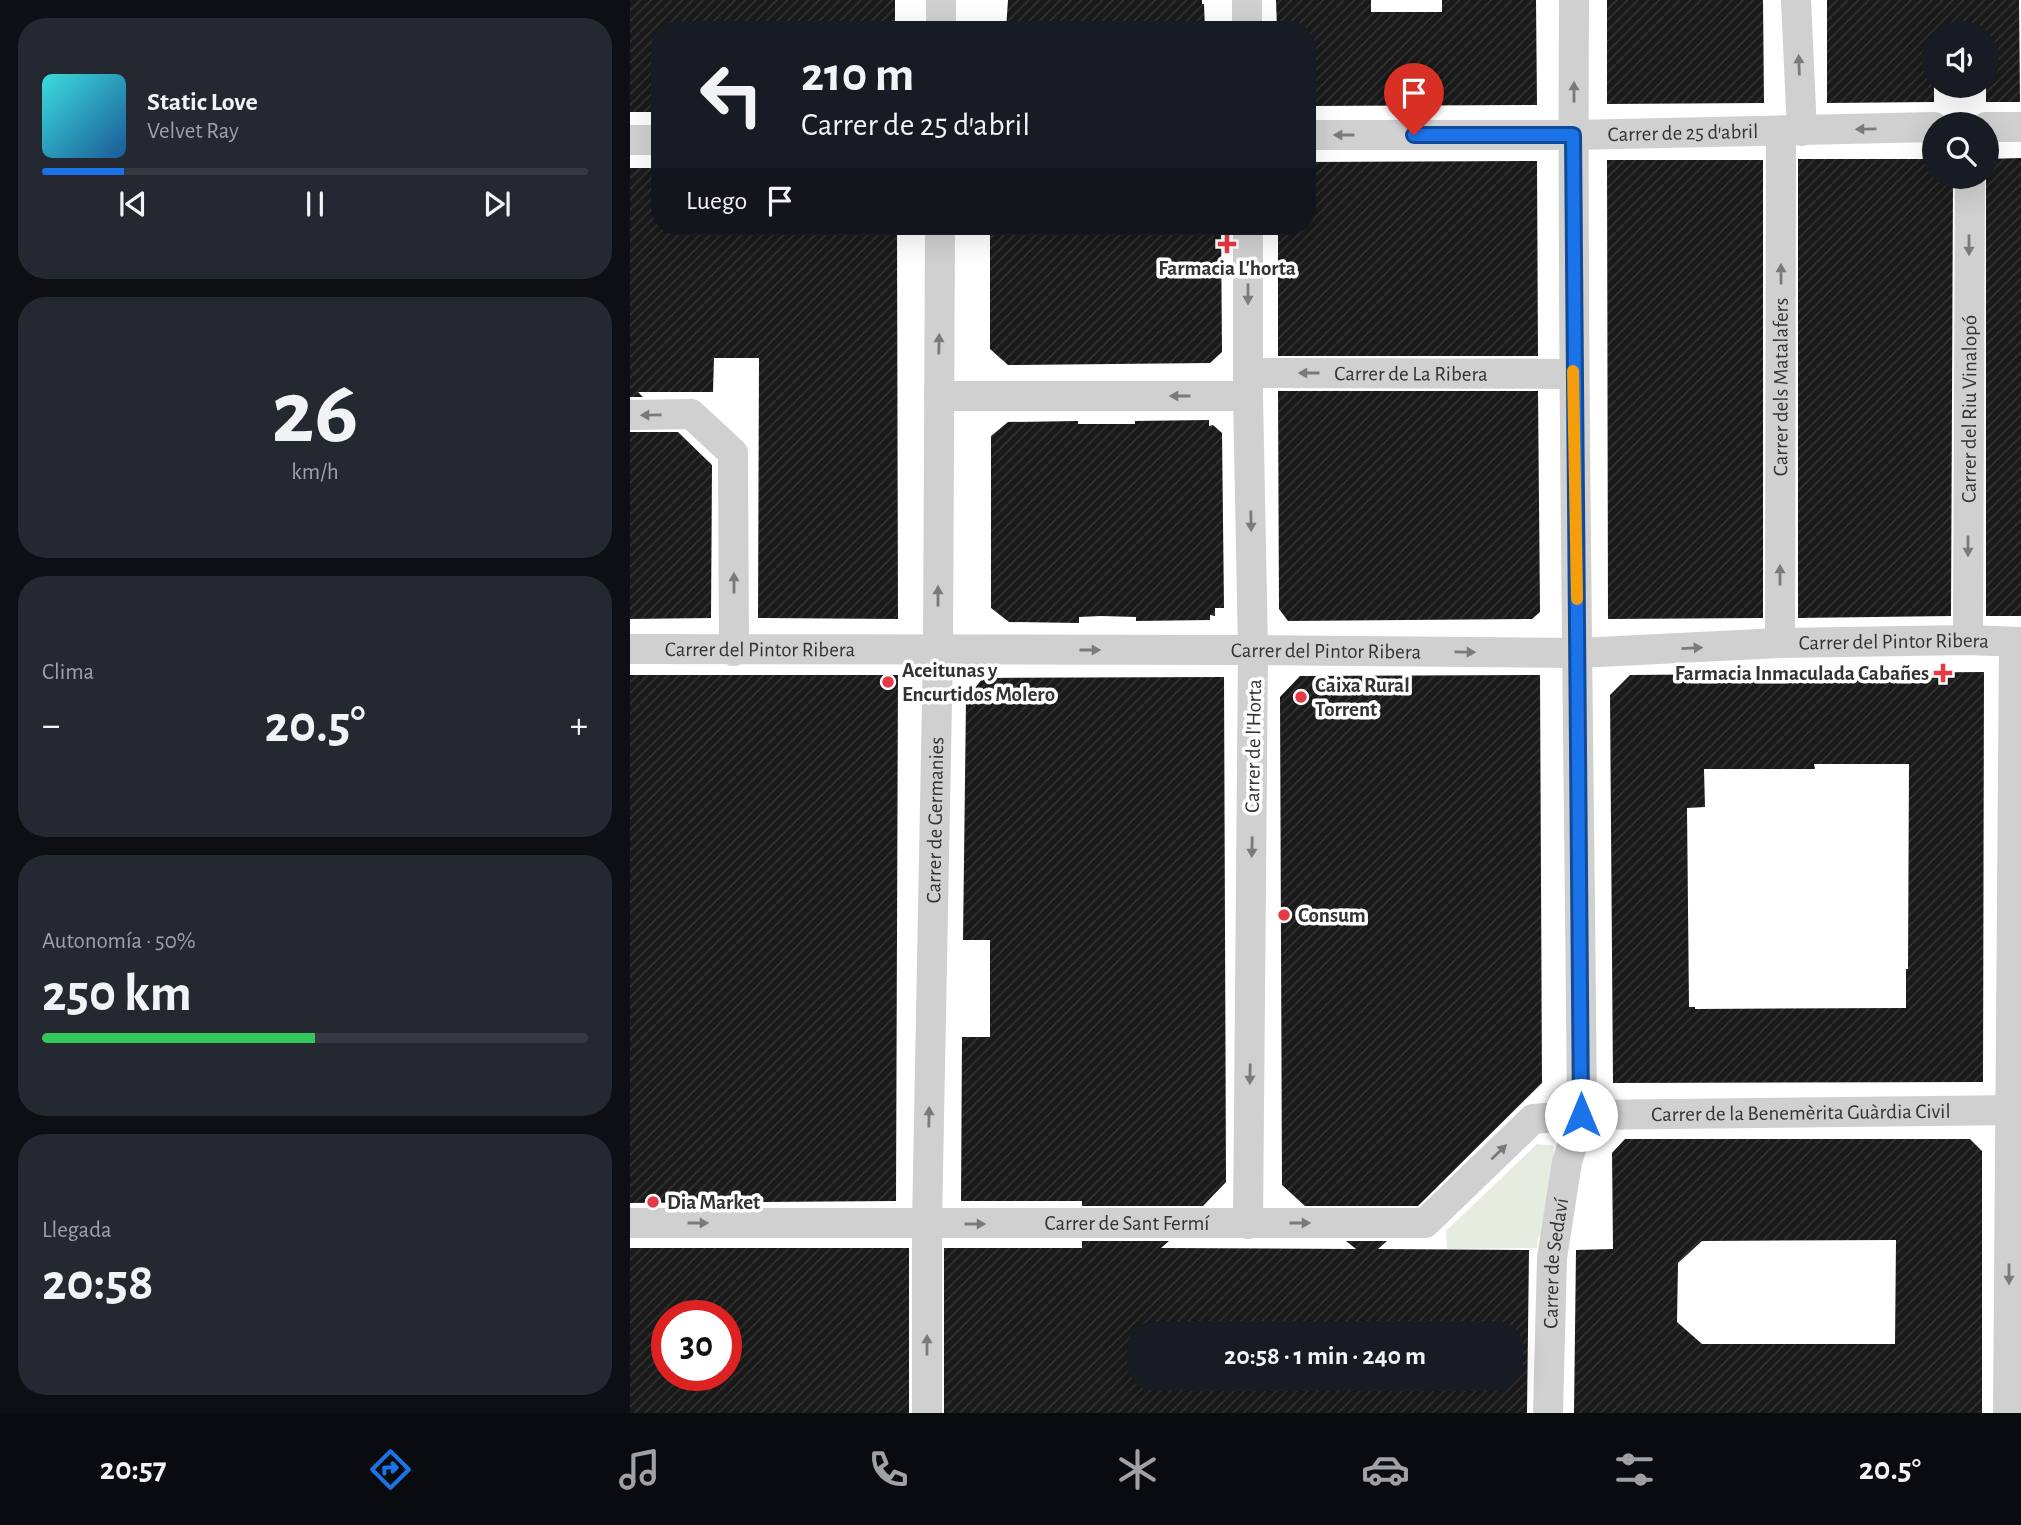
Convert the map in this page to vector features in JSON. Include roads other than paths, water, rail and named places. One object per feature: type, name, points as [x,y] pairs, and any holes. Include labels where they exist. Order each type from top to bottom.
[{"type":"street","points":[[941,0],[942,21]]},
{"type":"street","points":[[1247,0],[1247,21]]},
{"type":"street","name":"Carrer de Sedaví","points":[[1548,1413],[1552,1258],[1567,1162],[1581,1115],[1573,374],[1574,0]]},
{"type":"street","name":"Carrer dels Matalafers","points":[[1780,643],[1796,0]]},
{"type":"street","name":"Carrer de 25 d'abril","points":[[1316,135],[1573,135],[1922,127]]},
{"type":"street","points":[[1999,127],[2021,127]]},
{"type":"street","points":[[630,140],[651,139]]},
{"type":"street","name":"Carrer del Riu Vinalopó","points":[[1968,640],[1970,189]]},
{"type":"street","name":"Carrer de Germanies","points":[[927,1413],[938,650],[940,235]]},
{"type":"street","name":"Carrer de l'Horta","points":[[1248,235],[1253,650],[1248,1224]]},
{"type":"street","name":"Carrer de La Ribera","points":[[939,397],[1573,374]]},
{"type":"street","points":[[630,415],[691,414],[733,453],[734,651]]},
{"type":"street","name":"Carrer del Pintor Ribera","points":[[630,649],[1578,653],[1780,643],[1968,640],[2017,642]]},
{"type":"street","points":[[2008,1413],[2015,1110],[2017,642]]},
{"type":"street","name":"Carrer de la Benemèrita Guàrdia Civil","points":[[1581,1115],[2015,1110]]},
{"type":"street","name":"Carrer de Sant Fermí","points":[[630,1223],[1425,1223],[1533,1119],[1581,1115]]},
{"type":"place","name":"Farmacia L'horta","points":[[1227,244]]},
{"type":"place","name":"Farmacia Inmaculada Cabañes","points":[[1943,673]]},
{"type":"place","name":"Aceitunas y Encurtidos Molero","points":[[888,682]]},
{"type":"place","name":"Caixa Rural Torrent","points":[[1301,697]]},
{"type":"place","name":"Consum","points":[[1284,915]]},
{"type":"place","name":"Dia Market","points":[[653,1202]]}]
